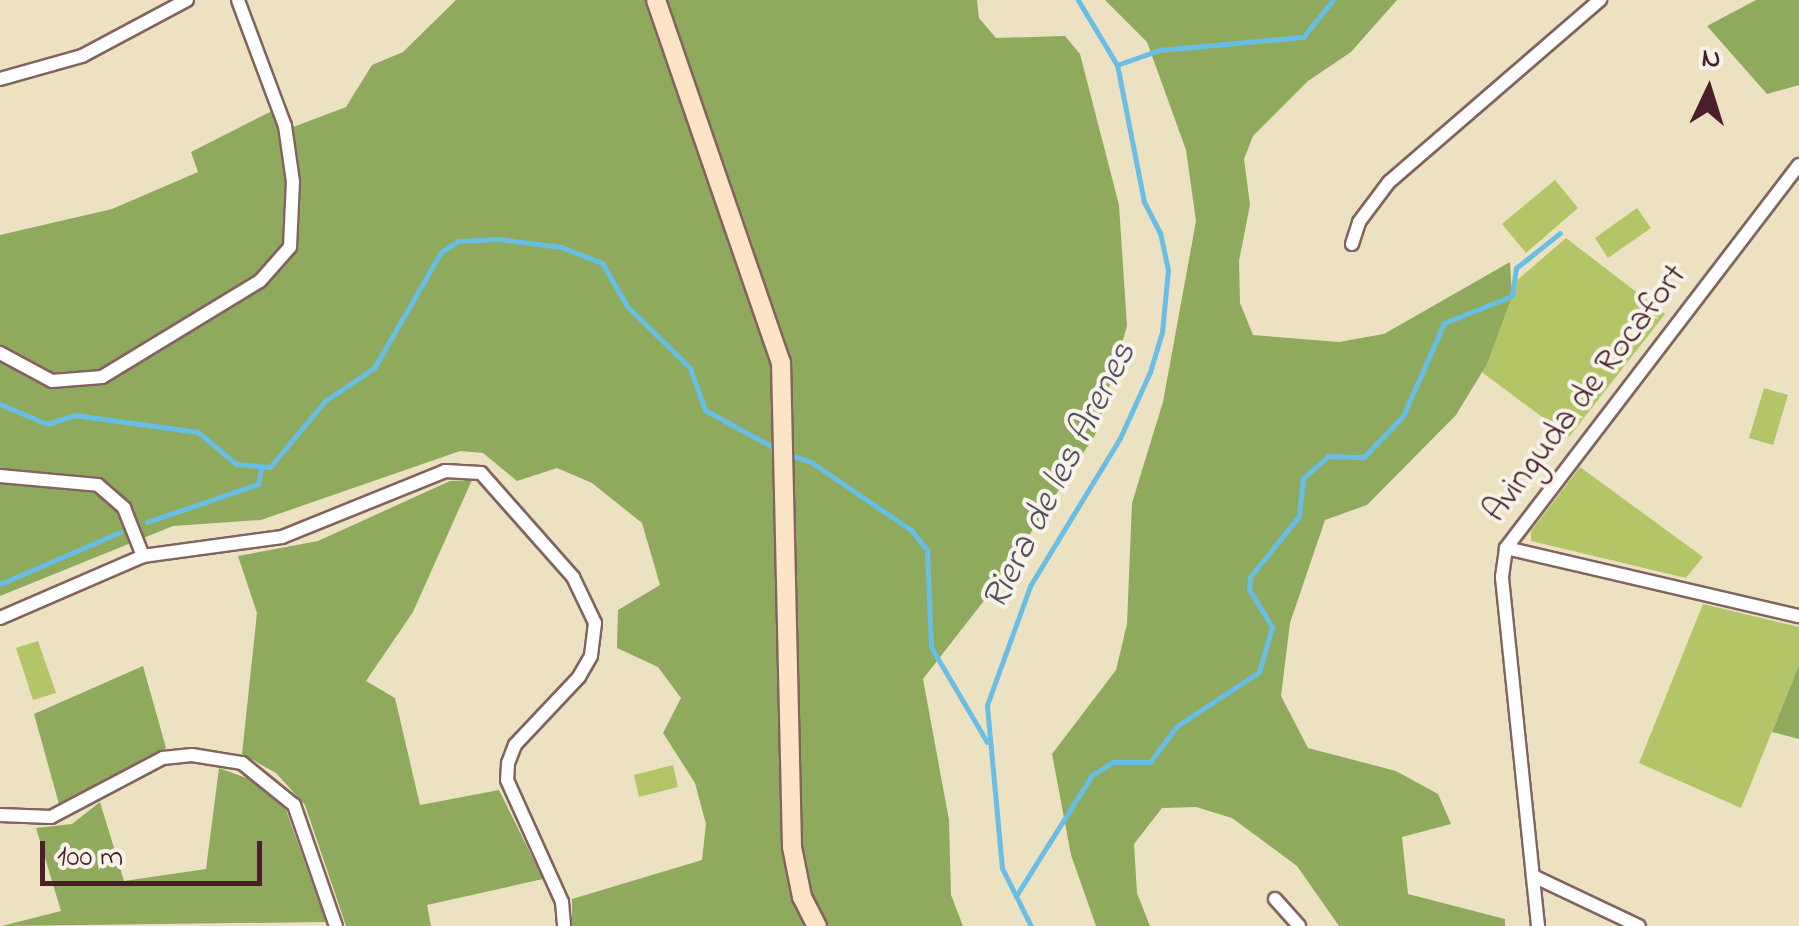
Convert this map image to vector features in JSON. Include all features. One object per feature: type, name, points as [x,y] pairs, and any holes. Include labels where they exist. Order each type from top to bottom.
[{"type":"street","points":[[0,79],[82,56],[187,0]]},
{"type":"street","points":[[0,354],[52,381],[102,377],[260,281],[290,246],[293,182],[285,126],[238,0]]},
{"type":"street","points":[[656,0],[768,311],[782,362],[788,486],[792,848],[802,897],[817,926]]},
{"type":"street","points":[[1352,244],[1359,222],[1389,182],[1600,0]]},
{"type":"street","name":"Avinguda de Rocafort","points":[[1538,926],[1502,577],[1506,548],[1799,165]]},
{"type":"street","points":[[0,618],[143,556],[282,537],[445,471],[481,473],[573,577],[595,623],[592,656],[579,677],[516,745],[508,763],[507,780],[562,902],[564,926]]},
{"type":"street","points":[[0,476],[98,485],[124,508],[143,556]]},
{"type":"street","points":[[1506,548],[1799,616]]},
{"type":"street","points":[[0,815],[51,818],[163,758],[192,754],[242,763],[294,805],[336,926]]},
{"type":"street","points":[[1534,876],[1639,926]]},
{"type":"street","points":[[1274,899],[1299,926]]},
{"type":"green space","points":[[456,0],[977,0],[979,18],[996,38],[1065,36],[1080,54],[1119,205],[1127,326],[1095,435],[997,584],[923,679],[949,820],[951,895],[963,926],[572,926],[572,899],[702,860],[706,824],[695,783],[663,733],[681,698],[658,667],[617,648],[618,610],[660,585],[642,523],[592,483],[557,468],[517,481],[483,453],[460,451],[261,520],[173,526],[0,596],[0,235],[112,209],[198,172],[191,152],[274,110],[280,132],[346,107],[372,65],[403,52]]},
{"type":"green space","points":[[1105,0],[1397,0],[1351,52],[1308,81],[1253,136],[1244,159],[1250,205],[1239,261],[1240,303],[1253,335],[1339,342],[1384,334],[1510,262],[1512,296],[1487,364],[1456,415],[1367,505],[1325,520],[1290,623],[1281,696],[1308,748],[1396,771],[1438,794],[1451,824],[1402,837],[1408,894],[1505,919],[1505,926],[1339,926],[1297,866],[1232,818],[1196,807],[1162,808],[1134,844],[1137,893],[1150,926],[1096,926],[1071,855],[1052,754],[1116,670],[1127,624],[1132,503],[1163,402],[1196,221],[1186,150],[1147,42]]},
{"type":"green space","points":[[1756,0],[1799,0],[1799,85],[1767,94],[1707,26]]},
{"type":"green space","points":[[1555,180],[1578,208],[1526,253],[1502,224]]},
{"type":"green space","points":[[1637,208],[1651,228],[1608,258],[1595,238]]},
{"type":"green space","points":[[1566,238],[1665,314],[1569,437],[1452,350],[1500,295]]},
{"type":"green space","points":[[1764,388],[1788,395],[1773,445],[1749,438]]},
{"type":"green space","points":[[1580,467],[1703,557],[1686,578],[1531,541],[1531,531]]},
{"type":"green space","points":[[472,480],[413,612],[366,681],[395,698],[420,805],[499,790],[543,879],[427,905],[431,926],[346,926],[305,805],[276,773],[242,754],[257,613],[238,556],[318,541],[450,481]]},
{"type":"green space","points":[[1703,604],[1799,627],[1799,665],[1741,808],[1639,763]]},
{"type":"green space","points":[[38,641],[56,693],[33,700],[16,648]]},
{"type":"green space","points":[[1799,665],[1799,739],[1772,732]]},
{"type":"green space","points":[[143,666],[166,748],[59,804],[34,714]]},
{"type":"green space","points":[[673,765],[678,787],[639,797],[634,775]]},
{"type":"green space","points":[[219,768],[252,780],[286,810],[326,922],[2,926],[61,911],[36,828],[72,824],[100,802],[124,881],[206,869]]},
{"type":"waterway","name":"Riera de les Arenes","points":[[1031,926],[1002,868],[987,705],[1030,586],[1120,438],[1150,372],[1162,332],[1168,270],[1160,233],[1144,202],[1117,65],[1078,0]]},
{"type":"waterway","points":[[1117,65],[1159,50],[1303,37],[1333,0]]},
{"type":"waterway","points":[[1016,896],[1092,775],[1113,762],[1150,762],[1177,726],[1259,672],[1272,627],[1249,589],[1250,577],[1299,516],[1303,478],[1328,456],[1364,457],[1403,416],[1444,323],[1512,296],[1516,268],[1560,233]]},
{"type":"waterway","points":[[0,404],[47,424],[74,415],[198,432],[236,464],[270,467],[325,401],[374,368],[441,252],[458,241],[498,239],[561,247],[602,263],[627,306],[690,368],[705,410],[778,450]]},
{"type":"waterway","points":[[788,454],[811,462],[911,530],[927,550],[931,647],[987,742]]},
{"type":"waterway","points":[[147,522],[258,484],[261,470]]},
{"type":"waterway","points":[[0,584],[120,532]]}]
